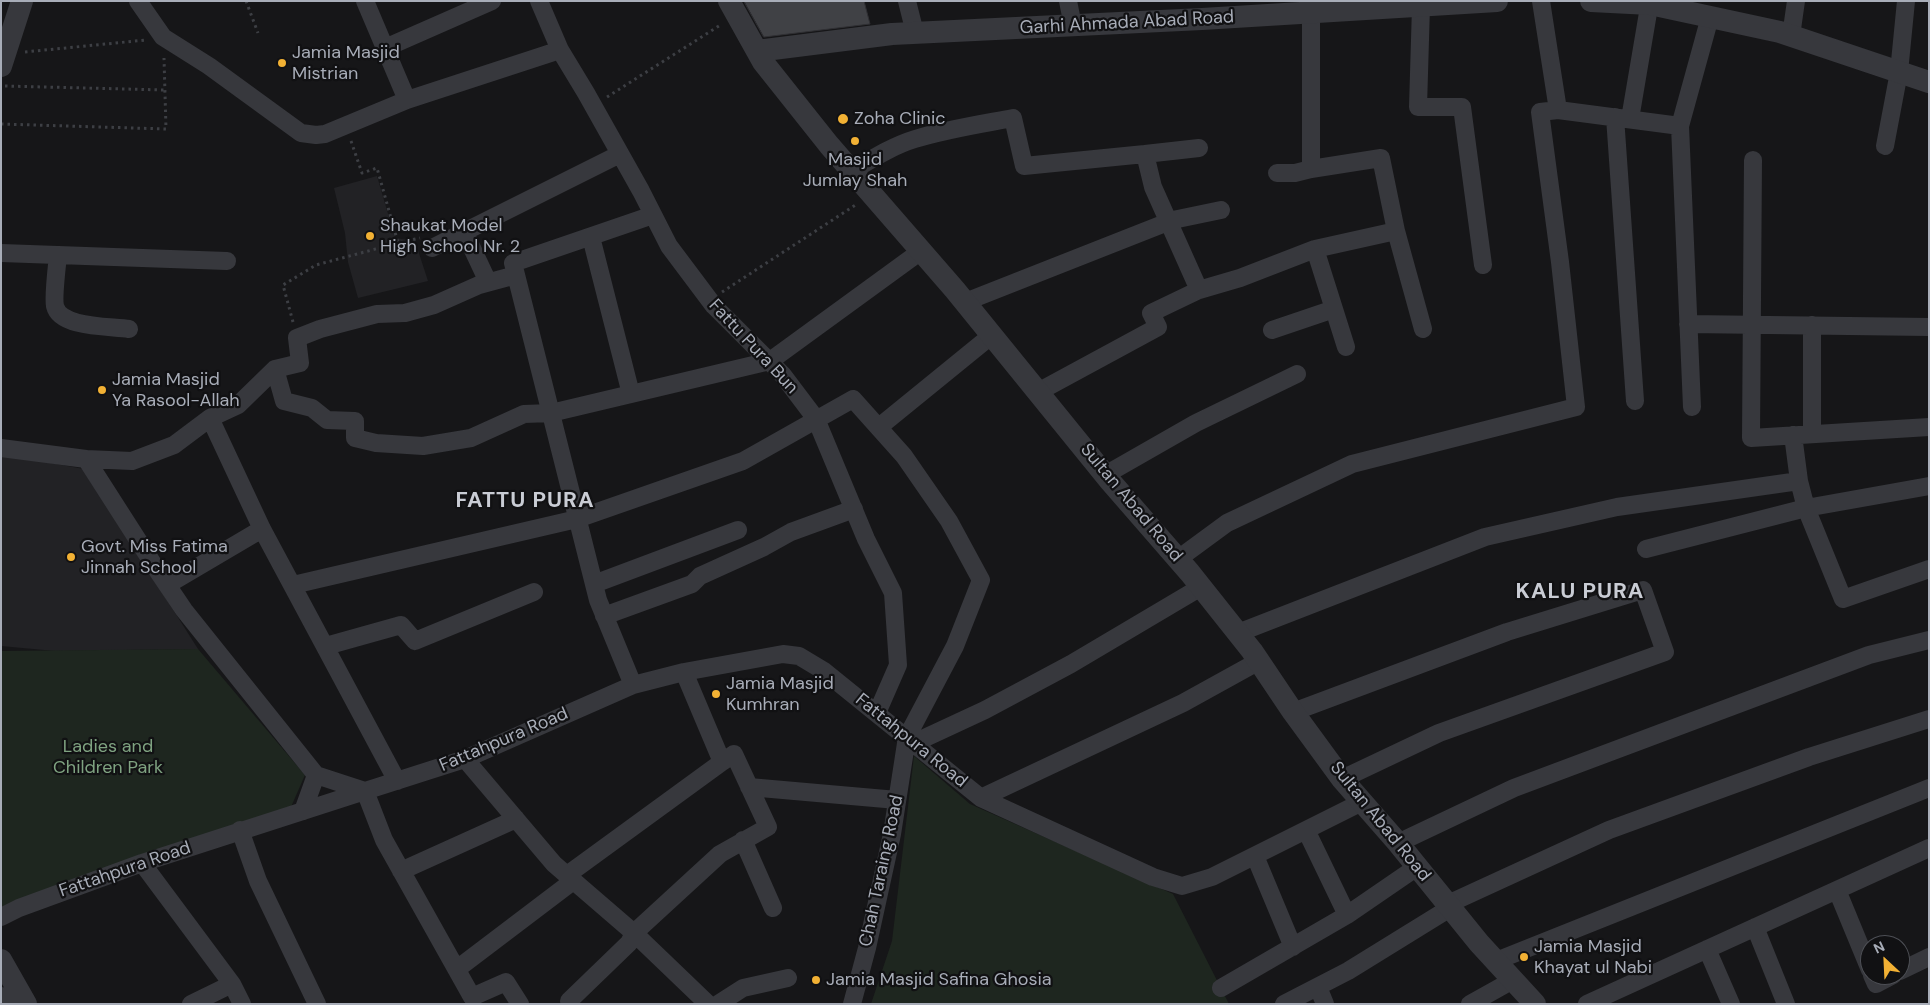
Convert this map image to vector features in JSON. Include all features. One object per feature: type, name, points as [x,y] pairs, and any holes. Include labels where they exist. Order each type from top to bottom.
[{"type":"street","points":[[3,60],[22,1]]},
{"type":"street","points":[[138,1],[159,38],[209,66],[301,133],[316,135],[325,134],[406,100],[560,50]]},
{"type":"street","points":[[365,1],[406,100]]},
{"type":"street","points":[[385,48],[492,1]]},
{"type":"street","name":"Fattu Pura Bun","points":[[539,1],[560,50],[620,154],[669,246],[709,300],[770,361],[816,419],[854,509],[893,593],[898,665],[877,713]]},
{"type":"street","points":[[907,1],[915,33]]},
{"type":"street","points":[[1068,1],[1073,26]]},
{"type":"street","name":"Garhi Ahmada Abad Road","points":[[757,51],[892,34],[1073,26],[1241,9],[1312,13],[1497,1]]},
{"type":"street","points":[[1541,1],[1558,110]]},
{"type":"street","points":[[1591,1],[1650,3],[1791,36],[1929,82]]},
{"type":"street","points":[[1791,36],[1796,1]]},
{"type":"street","points":[[1885,146],[1899,72],[1906,1]]},
{"type":"street","points":[[1635,401],[1622,118],[1650,3]]},
{"type":"street","points":[[1421,6],[1418,107],[1462,107],[1483,265]]},
{"type":"street","name":"Sultan Abad Road","points":[[733,8],[763,62],[872,195],[965,302],[1105,475],[1238,632],[1342,779],[1496,961],[1535,1004]]},
{"type":"street","points":[[1311,170],[1312,13]]},
{"type":"street","points":[[1692,407],[1680,126],[1710,17]]},
{"type":"street","points":[[1178,559],[1227,523],[1352,464],[1576,407],[1540,112],[1558,110],[1680,126]]},
{"type":"street","points":[[852,171],[880,154],[914,140],[957,128],[1014,118],[1024,166],[1199,148]]},
{"type":"street","points":[[432,248],[620,154]]},
{"type":"street","points":[[1145,154],[1154,187],[1199,290]]},
{"type":"street","points":[[1277,173],[1295,173],[1381,158],[1396,232],[1423,329]]},
{"type":"street","points":[[1753,160],[1751,438],[1929,427]]},
{"type":"street","points":[[965,302],[1168,222],[1221,210]]},
{"type":"street","points":[[632,685],[604,616],[594,584],[513,263],[653,215]]},
{"type":"street","points":[[464,232],[488,282]]},
{"type":"street","points":[[1038,392],[1158,327],[1151,313],[1199,290],[1240,278],[1315,249],[1396,232]]},
{"type":"street","points":[[591,236],[630,394]]},
{"type":"street","points":[[1315,249],[1346,348]]},
{"type":"street","points":[[275,369],[284,401],[312,408],[327,420],[355,421],[355,438],[376,443],[423,446],[471,438],[524,414],[551,414],[770,361],[921,251]]},
{"type":"street","points":[[1,253],[227,261]]},
{"type":"street","points":[[58,255],[55,306],[61,317],[70,322],[129,329]]},
{"type":"street","points":[[1,448],[86,459],[132,462],[174,445],[210,418],[238,405],[275,369],[300,363],[297,338],[320,329],[377,314],[405,313],[434,305],[488,282],[516,275]]},
{"type":"street","points":[[1272,330],[1334,309]]},
{"type":"street","points":[[1688,324],[1929,327]]},
{"type":"street","points":[[1812,325],[1812,434]]},
{"type":"street","points":[[293,585],[578,519],[743,460],[853,399],[879,427],[992,335]]},
{"type":"street","points":[[1105,475],[1196,423],[1298,374]]},
{"type":"street","points":[[210,418],[262,529],[398,781]]},
{"type":"street","name":"Chah Taraing Road","points":[[852,1004],[892,834],[910,740],[954,646],[981,580],[943,513],[904,456],[879,427]]},
{"type":"street","points":[[1793,435],[1799,481],[1806,508],[1843,599],[1929,569]]},
{"type":"street","points":[[86,459],[184,610],[316,776],[365,791],[384,840],[456,969],[469,1002],[506,982],[519,1004]]},
{"type":"street","points":[[1238,632],[1485,537],[1617,507],[1799,481]]},
{"type":"street","points":[[1646,549],[1806,508],[1929,486]]},
{"type":"street","points":[[604,616],[692,584],[700,576],[764,547],[791,532],[854,509]]},
{"type":"street","points":[[167,585],[262,529]]},
{"type":"street","points":[[594,584],[738,530]]},
{"type":"street","points":[[910,740],[986,710],[1071,664],[1201,587]]},
{"type":"street","points":[[1293,712],[1507,632],[1643,590],[1665,652],[1439,733],[1342,779]]},
{"type":"street","points":[[326,646],[400,625],[415,641],[534,592]]},
{"type":"street","points":[[1398,843],[1514,788],[1868,655],[1929,640]]},
{"type":"street","name":"Fattahpura Road","points":[[1,917],[19,908],[142,863],[465,759],[632,685],[684,672],[783,654],[799,656],[824,671],[981,798],[1153,877],[1182,886],[1212,877],[1362,802]]},
{"type":"street","points":[[981,798],[1183,703],[1259,661]]},
{"type":"street","points":[[684,672],[722,762]]},
{"type":"street","points":[[1284,1004],[1348,971],[1449,906],[1609,830],[1809,757],[1929,719]]},
{"type":"street","points":[[456,969],[570,878],[734,754],[768,827],[720,854],[634,933],[629,943],[569,1001]]},
{"type":"street","points":[[465,759],[554,864],[634,933],[707,1004]]},
{"type":"street","points":[[303,811],[316,776]]},
{"type":"street","points":[[749,787],[898,800]]},
{"type":"street","points":[[1496,961],[1929,788]]},
{"type":"street","points":[[401,871],[516,819]]},
{"type":"street","points":[[240,830],[258,881],[317,1004]]},
{"type":"street","points":[[1306,830],[1347,915]]},
{"type":"street","points":[[743,840],[773,908]]},
{"type":"street","points":[[1587,1004],[1929,848]]},
{"type":"street","points":[[1255,856],[1294,947]]},
{"type":"street","points":[[142,863],[232,984],[242,1004]]},
{"type":"street","points":[[1221,988],[1347,915],[1417,867]]},
{"type":"street","points":[[1837,890],[1860,946]]},
{"type":"street","points":[[1755,927],[1786,1004]]},
{"type":"street","points":[[1708,949],[1731,1004]]},
{"type":"street","points":[[1910,967],[1929,957]]},
{"type":"street","points":[[1,960],[26,1004]]},
{"type":"street","points":[[718,1004],[743,988],[788,978]]},
{"type":"street","points":[[1470,1004],[1513,980]]},
{"type":"street","points":[[192,1004],[232,984]]},
{"type":"street","points":[[1318,987],[1325,1004]]},
{"type":"street","points":[[1,998],[4,1004]]},
{"type":"path","points":[[246,1],[258,33]]},
{"type":"path","points":[[593,106],[733,8]]},
{"type":"path","points":[[1,124],[166,129],[164,90],[165,49],[159,38],[3,60]]},
{"type":"path","points":[[1,86],[164,90]]},
{"type":"path","points":[[345,126],[362,172],[377,168],[398,242]]},
{"type":"path","points":[[709,300],[872,195]]},
{"type":"path","points":[[297,338],[283,285],[316,265],[398,242],[427,237],[432,248]]},
{"type":"shaded area","name":"Shaukat Model High School Nr. 2","points":[[377,176],[395,238],[415,241],[428,281],[358,298],[348,262],[345,233],[334,188]]},
{"type":"shaded area","name":"Govt. Miss Fatima Jinnah School","points":[[1,454],[84,469],[198,649],[55,651],[1,646]]},
{"type":"green space","name":"Ladies and Children Park","points":[[198,649],[305,775],[291,807],[1,908],[1,651]]},
{"type":"green space","points":[[914,756],[970,804],[1173,894],[1229,1004],[871,1004],[892,941]]},
{"type":"building","points":[[744,1],[864,1],[870,24],[764,37]]},
{"type":"place","name":"Jamia Masjid Mistrian","points":[[282,63]]},
{"type":"place","name":"Zoha Clinic","points":[[843,119]]},
{"type":"place","name":"Masjid Jumlay Shah","points":[[855,141]]},
{"type":"place","name":"Shaukat Model High School Nr. 2","points":[[370,236]]},
{"type":"place","name":"Jamia Masjid Ya Rasool-Allah","points":[[102,390]]},
{"type":"place","name":"Govt. Miss Fatima Jinnah School","points":[[71,557]]},
{"type":"place","name":"Jamia Masjid Kumhran","points":[[716,694]]},
{"type":"place","name":"Jamia Masjid Khayat ul Nabi","points":[[1524,957]]},
{"type":"place","name":"Jamia Masjid Safina Ghosia","points":[[816,980]]},
{"type":"district","name":"FATTU PURA","points":[[525,501]]},
{"type":"district","name":"KALU PURA","points":[[1580,592]]}]
